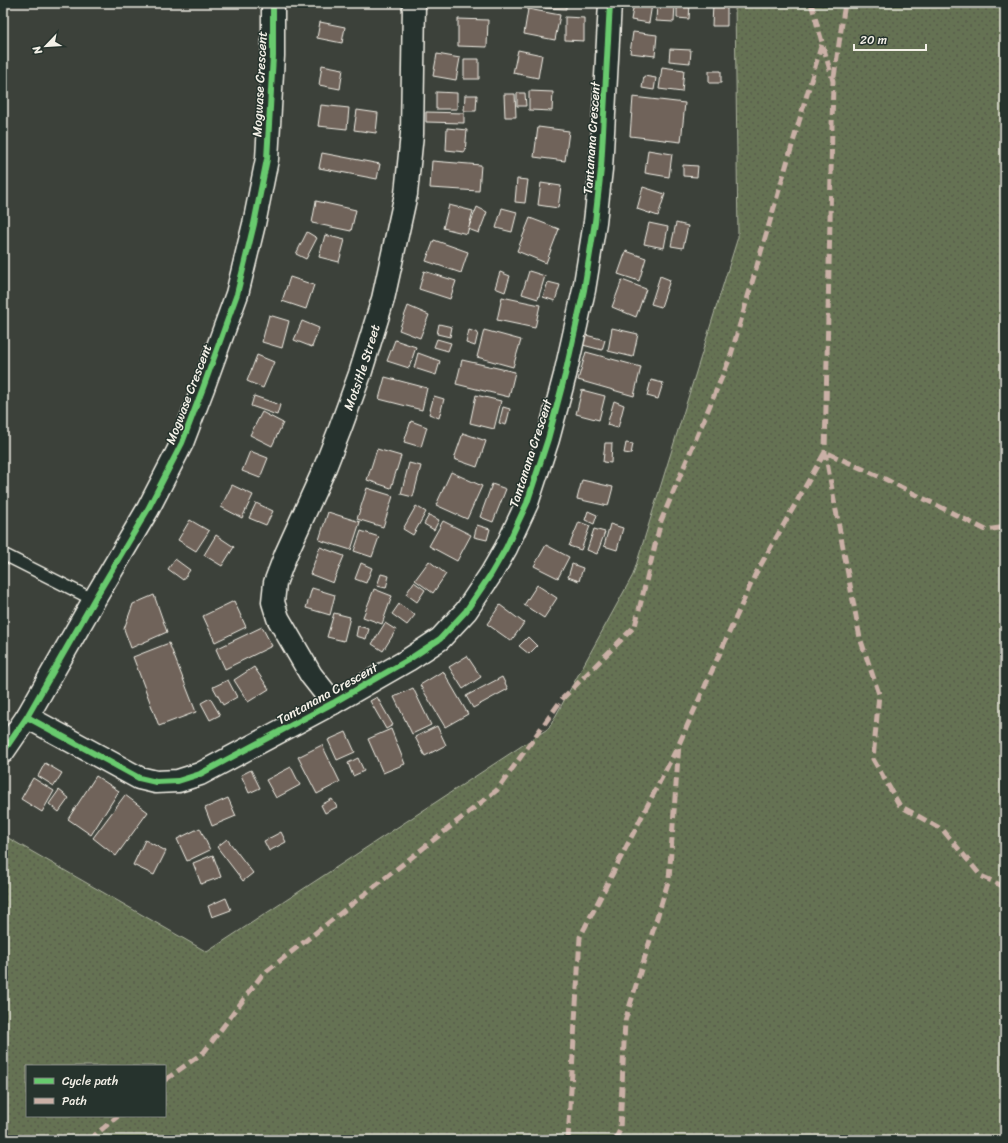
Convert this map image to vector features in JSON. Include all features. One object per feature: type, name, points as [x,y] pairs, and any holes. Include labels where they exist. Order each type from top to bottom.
[{"type":"street","name":"Mogwase Crescent","points":[[3,752],[27,717],[148,509],[182,444],[237,294],[254,224],[267,159],[273,3]]},
{"type":"street","name":"Motsitle Street","points":[[333,703],[311,675],[278,618],[274,602],[275,584],[286,554],[324,470],[340,429],[360,374],[383,300],[406,194],[412,134],[414,3]]},
{"type":"street","name":"Tantanana Crescent","points":[[27,717],[139,778],[156,782],[178,781],[207,770],[333,703],[408,660],[440,639],[466,611],[491,574],[506,548],[527,503],[548,439],[565,375],[584,290],[595,222],[601,169],[610,3]]},
{"type":"lane","points":[[3,554],[94,600]]},
{"type":"green space","points":[[735,3],[1005,3],[1005,1140],[3,1140],[3,835],[207,952],[549,728],[633,575],[738,237]]},
{"type":"building","points":[[546,3],[566,3],[566,9],[545,8]]},
{"type":"building","points":[[634,3],[652,4],[649,23],[631,20]]},
{"type":"building","points":[[657,3],[675,3],[674,22],[656,21]]},
{"type":"building","points":[[677,3],[690,3],[689,19],[677,18]]},
{"type":"building","points":[[713,3],[727,3],[727,26],[712,26]]},
{"type":"building","points":[[528,9],[560,15],[555,40],[524,34]]},
{"type":"building","points":[[565,17],[584,18],[584,41],[565,40]]},
{"type":"building","points":[[458,19],[488,20],[487,47],[458,46]]},
{"type":"building","points":[[320,22],[345,27],[342,43],[317,38]]},
{"type":"building","points":[[633,32],[657,35],[655,56],[630,53]]},
{"type":"building","points":[[670,49],[691,50],[690,63],[669,61]]},
{"type":"building","points":[[518,50],[542,55],[538,78],[513,73]]},
{"type":"building","points":[[437,54],[460,58],[456,80],[433,76]]},
{"type":"building","points":[[464,59],[479,59],[479,79],[464,79]]},
{"type":"building","points":[[322,65],[343,69],[340,89],[319,85]]},
{"type":"building","points":[[662,67],[684,70],[682,92],[659,89]]},
{"type":"building","points":[[709,71],[721,71],[721,83],[709,83]]},
{"type":"building","points":[[644,76],[656,78],[654,90],[642,88]]},
{"type":"building","points":[[529,91],[553,92],[552,111],[529,110]]},
{"type":"building","points":[[436,92],[457,93],[457,109],[436,109]]},
{"type":"building","points":[[517,93],[525,93],[526,106],[517,106]]},
{"type":"building","points":[[504,94],[515,94],[516,117],[505,117]]},
{"type":"building","points":[[465,95],[477,95],[476,111],[464,111]]},
{"type":"building","points":[[633,97],[685,103],[681,142],[630,136]]},
{"type":"building","points":[[321,105],[349,108],[347,129],[318,126]]},
{"type":"building","points":[[357,110],[378,113],[376,133],[354,130]]},
{"type":"building","points":[[426,112],[464,113],[464,123],[426,122]]},
{"type":"building","points":[[538,127],[569,131],[565,161],[534,157]]},
{"type":"building","points":[[447,128],[467,130],[465,152],[446,150]]},
{"type":"building","points":[[648,150],[672,154],[669,177],[645,173]]},
{"type":"building","points":[[322,153],[380,164],[377,179],[319,168]]},
{"type":"building","points":[[432,161],[481,165],[479,191],[430,188]]},
{"type":"building","points":[[683,165],[698,166],[697,177],[683,176]]},
{"type":"building","points":[[517,179],[528,180],[525,203],[515,202]]},
{"type":"building","points":[[541,183],[561,186],[558,208],[538,205]]},
{"type":"building","points":[[643,187],[665,194],[658,216],[637,209]]},
{"type":"building","points":[[316,201],[356,210],[351,231],[312,223]]},
{"type":"building","points":[[449,205],[473,211],[467,234],[443,228]]},
{"type":"building","points":[[477,207],[487,212],[479,233],[468,229]]},
{"type":"building","points":[[502,208],[517,212],[512,232],[496,228]]},
{"type":"building","points":[[530,218],[559,229],[546,263],[517,251]]},
{"type":"building","points":[[649,223],[668,227],[664,248],[644,244]]},
{"type":"building","points":[[676,223],[688,226],[683,248],[671,246]]},
{"type":"building","points":[[307,232],[317,238],[306,259],[296,254]]},
{"type":"building","points":[[325,235],[345,240],[339,262],[319,257]]},
{"type":"building","points":[[434,240],[468,252],[461,273],[426,261]]},
{"type":"building","points":[[626,251],[646,258],[639,281],[618,274]]},
{"type":"building","points":[[424,271],[456,281],[450,299],[419,289]]},
{"type":"building","points":[[529,271],[545,276],[538,299],[522,294]]},
{"type":"building","points":[[500,272],[510,276],[505,292],[495,288]]},
{"type":"building","points":[[660,276],[670,280],[661,307],[651,304]]},
{"type":"building","points":[[290,277],[314,285],[306,309],[282,301]]},
{"type":"building","points":[[622,280],[646,289],[636,317],[612,307]]},
{"type":"building","points":[[548,282],[560,285],[555,301],[543,297]]},
{"type":"building","points":[[502,297],[540,305],[535,328],[497,320]]},
{"type":"building","points":[[408,306],[429,315],[420,338],[399,330]]},
{"type":"building","points":[[269,315],[289,321],[282,348],[262,342]]},
{"type":"building","points":[[302,321],[319,328],[312,347],[294,340]]},
{"type":"building","points":[[439,324],[452,327],[450,337],[437,334]]},
{"type":"building","points":[[612,328],[638,334],[633,357],[608,351]]},
{"type":"building","points":[[469,330],[478,333],[475,346],[466,343]]},
{"type":"building","points":[[484,330],[521,340],[513,367],[477,357]]},
{"type":"building","points":[[582,334],[605,340],[602,350],[579,344]]},
{"type":"building","points":[[437,339],[451,343],[448,351],[434,347]]},
{"type":"building","points":[[395,340],[416,347],[409,368],[387,361]]},
{"type":"building","points":[[586,352],[641,367],[634,396],[578,380]]},
{"type":"building","points":[[418,353],[440,361],[436,375],[414,368]]},
{"type":"building","points":[[257,355],[274,362],[263,388],[247,381]]},
{"type":"building","points":[[462,360],[515,372],[509,397],[456,384]]},
{"type":"building","points":[[385,377],[427,388],[422,410],[379,399]]},
{"type":"building","points":[[651,380],[663,383],[658,399],[647,396]]},
{"type":"building","points":[[582,390],[605,396],[599,420],[576,414]]},
{"type":"building","points":[[476,395],[501,401],[494,429],[470,423]]},
{"type":"building","points":[[254,396],[280,405],[277,415],[251,406]]},
{"type":"building","points":[[434,396],[444,399],[439,418],[429,414]]},
{"type":"building","points":[[614,401],[624,405],[618,428],[607,425]]},
{"type":"building","points":[[503,407],[510,409],[506,425],[499,423]]},
{"type":"building","points":[[262,412],[283,423],[272,446],[250,435]]},
{"type":"building","points":[[411,421],[427,427],[421,447],[404,442]]},
{"type":"building","points":[[463,433],[486,441],[477,467],[454,459]]},
{"type":"building","points":[[605,443],[612,443],[611,463],[603,462]]},
{"type":"building","points":[[626,443],[633,444],[631,454],[624,453]]},
{"type":"building","points":[[377,449],[401,456],[391,488],[367,480]]},
{"type":"building","points":[[250,451],[268,458],[260,478],[242,471]]},
{"type":"building","points":[[409,463],[421,466],[413,497],[401,494]]},
{"type":"building","points":[[451,472],[482,486],[467,519],[436,505]]},
{"type":"building","points":[[582,480],[613,487],[608,506],[577,499]]},
{"type":"building","points":[[492,484],[506,489],[493,522],[480,517]]},
{"type":"building","points":[[232,485],[253,495],[242,518],[221,507]]},
{"type":"building","points":[[367,488],[393,496],[383,527],[357,519]]},
{"type":"building","points":[[256,503],[273,511],[266,525],[249,518]]},
{"type":"building","points":[[416,506],[426,512],[413,535],[403,529]]},
{"type":"building","points":[[588,511],[597,515],[594,524],[585,520]]},
{"type":"building","points":[[328,512],[360,522],[351,550],[319,540]]},
{"type":"building","points":[[429,515],[439,520],[434,530],[424,524]]},
{"type":"building","points":[[190,520],[209,531],[196,551],[178,540]]},
{"type":"building","points":[[443,521],[471,535],[457,561],[429,546]]},
{"type":"building","points":[[579,522],[590,526],[581,550],[569,546]]},
{"type":"building","points":[[610,524],[623,528],[617,550],[604,546]]},
{"type":"building","points":[[477,525],[490,529],[487,540],[474,537]]},
{"type":"building","points":[[594,529],[605,532],[597,554],[587,550]]},
{"type":"building","points":[[361,531],[379,537],[372,557],[354,551]]},
{"type":"building","points":[[216,535],[234,547],[222,566],[204,555]]},
{"type":"building","points":[[546,545],[569,557],[558,578],[534,566]]},
{"type":"building","points":[[320,547],[344,556],[333,583],[310,574]]},
{"type":"building","points":[[175,559],[190,570],[183,580],[168,569]]},
{"type":"building","points":[[429,561],[446,574],[433,593],[415,580]]},
{"type":"building","points":[[361,563],[372,568],[366,583],[355,579]]},
{"type":"building","points":[[572,564],[583,568],[579,581],[568,577]]},
{"type":"building","points":[[381,574],[389,576],[386,588],[377,586]]},
{"type":"building","points":[[414,582],[425,590],[417,602],[406,594]]},
{"type":"building","points":[[537,585],[557,598],[544,618],[524,605]]},
{"type":"building","points":[[312,588],[335,595],[330,615],[306,608]]},
{"type":"building","points":[[374,589],[392,596],[382,624],[363,617]]},
{"type":"building","points":[[154,595],[167,632],[131,648],[124,629],[133,604]]},
{"type":"building","points":[[234,601],[246,627],[215,642],[203,616]]},
{"type":"building","points":[[399,604],[415,615],[407,625],[392,614]]},
{"type":"building","points":[[500,605],[524,623],[511,641],[487,624]]},
{"type":"building","points":[[334,613],[350,617],[344,641],[327,637]]},
{"type":"building","points":[[385,623],[396,630],[383,651],[372,644]]},
{"type":"building","points":[[358,626],[369,629],[366,639],[356,636]]},
{"type":"building","points":[[262,627],[272,646],[225,669],[216,649]]},
{"type":"building","points":[[528,637],[537,646],[529,654],[519,646]]},
{"type":"building","points":[[169,643],[196,712],[159,726],[133,657]]},
{"type":"building","points":[[467,656],[481,677],[463,689],[449,667]]},
{"type":"building","points":[[254,667],[269,689],[248,702],[234,680]]},
{"type":"building","points":[[443,671],[468,714],[445,727],[420,685]]},
{"type":"building","points":[[502,677],[508,689],[473,708],[466,696]]},
{"type":"building","points":[[228,680],[237,697],[223,705],[213,687]]},
{"type":"building","points":[[413,688],[431,725],[412,734],[394,697]]},
{"type":"building","points":[[377,697],[393,725],[386,729],[370,701]]},
{"type":"building","points":[[210,698],[220,715],[210,720],[201,703]]},
{"type":"building","points":[[437,726],[446,745],[425,756],[415,737]]},
{"type":"building","points":[[391,729],[405,764],[383,773],[368,739]]},
{"type":"building","points":[[346,732],[355,752],[337,760],[328,740]]},
{"type":"building","points":[[322,745],[340,782],[317,794],[298,757]]},
{"type":"building","points":[[358,758],[364,771],[353,776],[348,763]]},
{"type":"building","points":[[45,763],[62,773],[54,786],[38,776]]},
{"type":"building","points":[[291,767],[300,785],[276,798],[266,780]]},
{"type":"building","points":[[251,770],[260,788],[249,793],[241,775]]},
{"type":"building","points":[[96,776],[119,791],[91,835],[68,819]]},
{"type":"building","points":[[33,778],[54,791],[42,812],[21,799]]},
{"type":"building","points":[[59,790],[69,798],[59,812],[49,804]]},
{"type":"building","points":[[125,795],[148,812],[116,856],[93,838]]},
{"type":"building","points":[[228,798],[236,816],[212,826],[205,808]]},
{"type":"building","points":[[332,799],[337,807],[325,813],[321,805]]},
{"type":"building","points":[[200,828],[210,850],[187,861],[177,839]]},
{"type":"building","points":[[281,832],[286,842],[269,851],[264,841]]},
{"type":"building","points":[[227,839],[253,873],[243,881],[217,847]]},
{"type":"building","points":[[145,840],[166,851],[154,875],[133,865]]},
{"type":"building","points":[[213,855],[221,877],[201,884],[193,863]]},
{"type":"building","points":[[226,898],[231,910],[212,917],[208,906]]},
{"type":"marked path","points":[[811,3],[833,81],[825,452],[860,638],[879,694],[873,759],[900,806],[943,830],[981,876],[1005,887]]},
{"type":"marked path","points":[[834,77],[845,3]]},
{"type":"marked path","points":[[166,1079],[204,1052],[262,975],[497,790],[562,699],[635,626],[661,521],[730,358],[822,43]]},
{"type":"marked path","points":[[615,1140],[620,1130],[625,1021],[669,879],[679,744],[755,575],[825,452],[885,479],[986,530],[1005,527]]},
{"type":"marked path","points":[[568,1140],[580,937],[677,748]]},
{"type":"marked path","points":[[89,1140],[117,1117]]},
{"type":"cycle path","points":[[3,752],[27,717],[148,509],[182,443],[237,294],[254,224],[267,159],[273,56],[273,3]]},
{"type":"cycle path","points":[[27,717],[139,778],[156,782],[178,781],[200,774],[333,703],[408,660],[440,639],[466,611],[491,574],[506,548],[527,503],[548,439],[565,375],[584,290],[595,222],[601,169],[610,3]]}]
